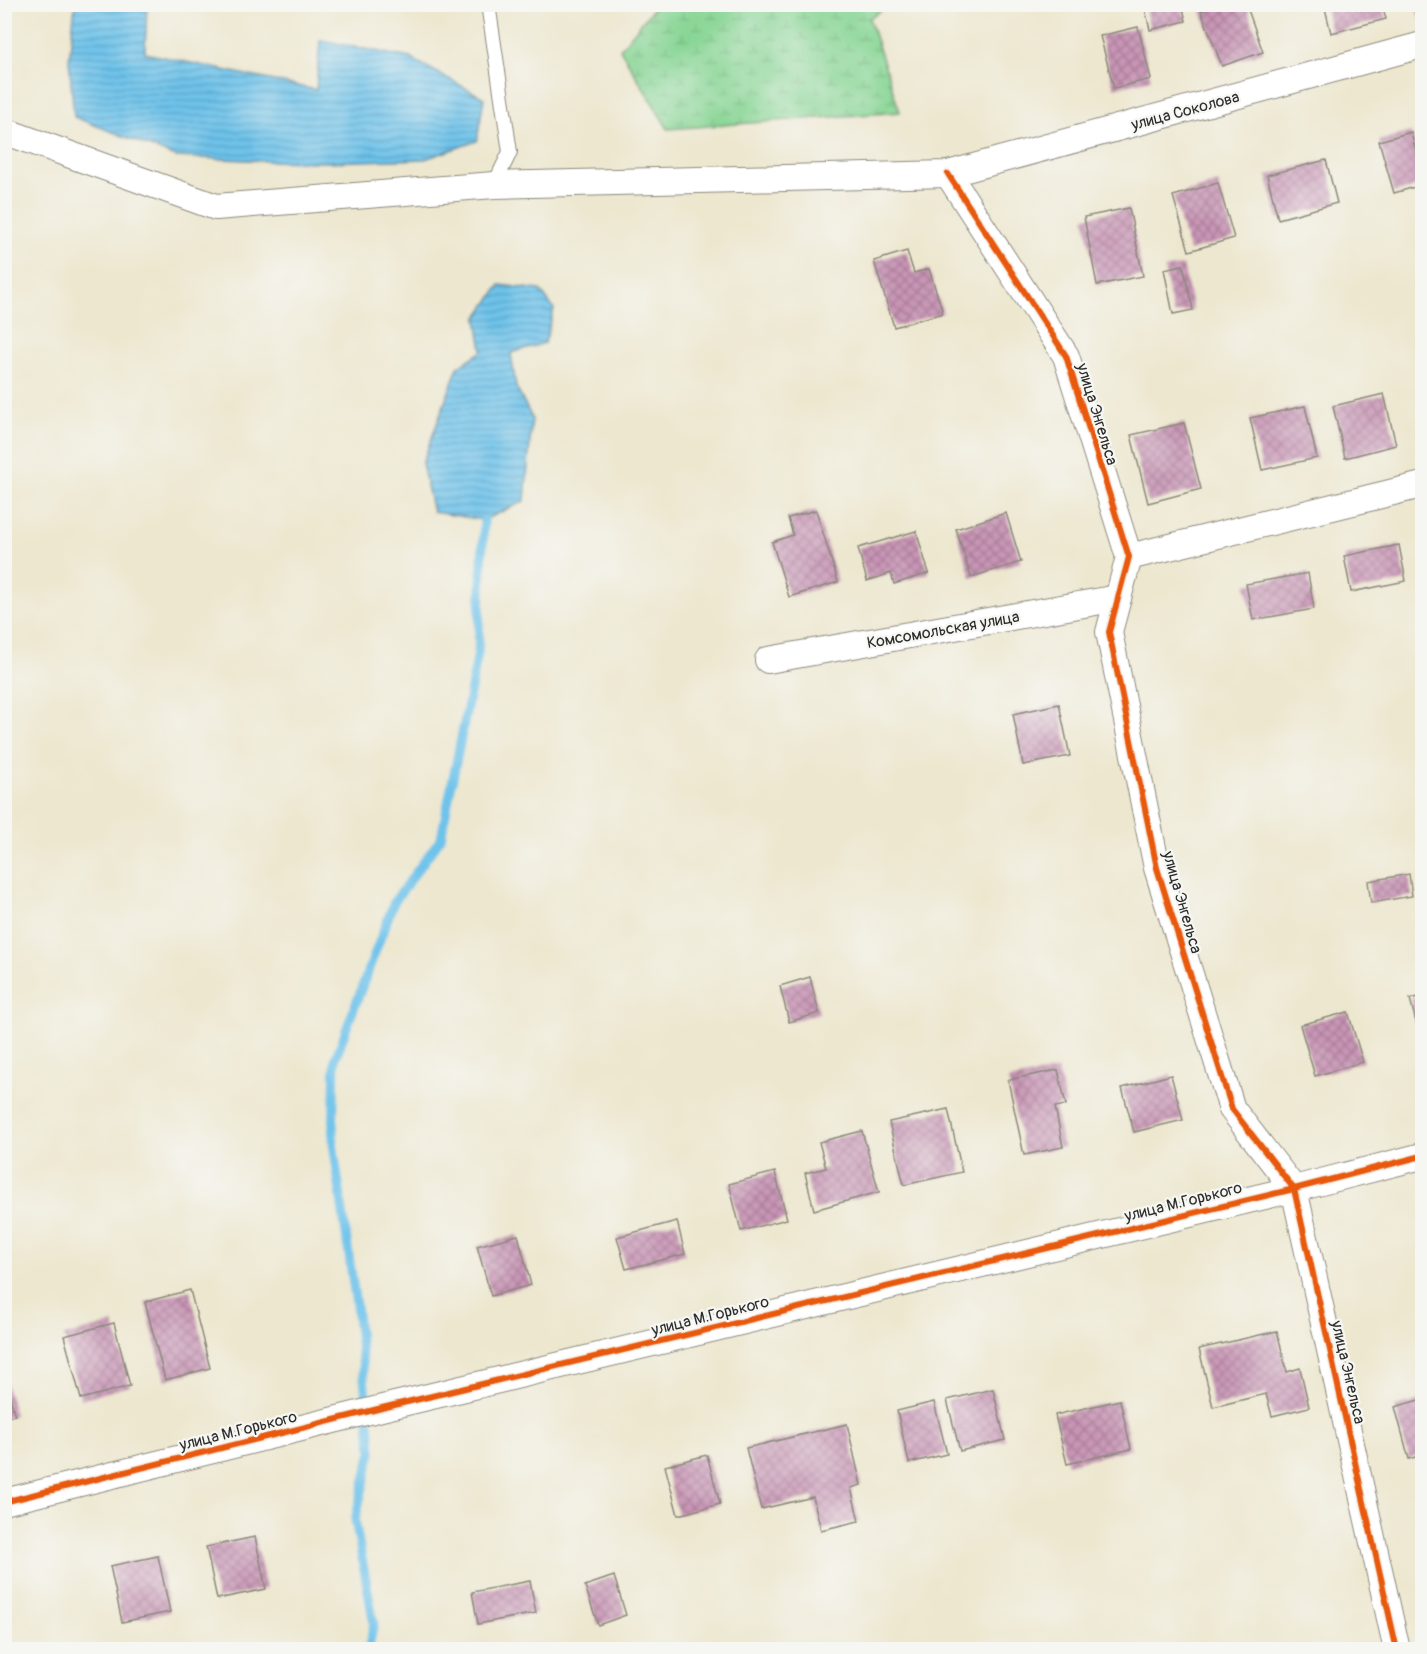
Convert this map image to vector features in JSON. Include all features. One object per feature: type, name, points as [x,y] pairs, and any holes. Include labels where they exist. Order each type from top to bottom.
[{"type":"street","name":"улица Соколова","points":[[4,131],[216,207],[494,186],[948,174],[1422,45]]},
{"type":"street","name":"улица Энгельса","points":[[948,174],[1066,356],[1129,557],[1108,632],[1157,868],[1232,1109],[1294,1189],[1397,1650]]},
{"type":"street","points":[[1129,557],[1422,485]]},
{"type":"street","name":"Комсомольская улица","points":[[768,660],[1118,598]]},
{"type":"street","name":"улица М.Горького","points":[[4,1502],[382,1408],[1294,1189],[1422,1155]]},
{"type":"lane","points":[[488,4],[510,152],[494,186]]},
{"type":"green space","points":[[656,5],[890,5],[869,18],[900,112],[668,129],[620,49]]},
{"type":"water","points":[[75,5],[147,5],[145,53],[316,90],[320,40],[410,58],[484,98],[477,141],[425,159],[326,162],[176,157],[74,117],[69,60]]},
{"type":"water","points":[[500,285],[540,290],[554,309],[545,343],[511,353],[516,387],[532,418],[525,501],[484,520],[433,512],[422,464],[458,367],[482,351],[477,318]]},
{"type":"building","points":[[1144,4],[1182,4],[1186,21],[1150,30]]},
{"type":"building","points":[[1219,4],[1246,4],[1263,52],[1222,66],[1201,11]]},
{"type":"building","points":[[1324,4],[1382,4],[1386,19],[1331,33]]},
{"type":"building","points":[[1415,4],[1422,4],[1422,17],[1419,18]]},
{"type":"building","points":[[1138,27],[1151,79],[1114,88],[1100,36]]},
{"type":"building","points":[[1411,132],[1422,176],[1422,185],[1394,193],[1379,141]]},
{"type":"building","points":[[1326,160],[1337,203],[1278,219],[1267,175]]},
{"type":"building","points":[[1218,183],[1234,238],[1189,251],[1173,196]]},
{"type":"building","points":[[1129,208],[1143,276],[1097,285],[1084,217]]},
{"type":"building","points":[[907,251],[914,273],[929,269],[943,313],[894,327],[874,261]]},
{"type":"building","points":[[1183,265],[1193,310],[1173,314],[1164,269]]},
{"type":"building","points":[[1384,394],[1396,445],[1345,458],[1333,406]]},
{"type":"building","points":[[1305,406],[1317,458],[1262,470],[1250,418]]},
{"type":"building","points":[[1184,423],[1201,489],[1148,503],[1131,435]]},
{"type":"building","points":[[816,510],[838,582],[789,597],[772,542],[793,535],[788,518]]},
{"type":"building","points":[[1006,513],[1021,562],[971,577],[956,529]]},
{"type":"building","points":[[916,531],[929,573],[894,584],[891,573],[867,581],[858,548]]},
{"type":"building","points":[[1399,545],[1406,581],[1351,592],[1344,556]]},
{"type":"building","points":[[1308,573],[1314,609],[1253,620],[1246,584]]},
{"type":"building","points":[[1059,704],[1070,756],[1023,765],[1013,714]]},
{"type":"building","points":[[1409,874],[1412,896],[1371,903],[1368,881]]},
{"type":"building","points":[[810,977],[819,1013],[789,1022],[780,986]]},
{"type":"building","points":[[1422,996],[1422,1045],[1410,999]]},
{"type":"building","points":[[1348,1012],[1363,1062],[1315,1076],[1300,1025]]},
{"type":"building","points":[[1058,1070],[1066,1105],[1055,1107],[1063,1147],[1024,1155],[1008,1080]]},
{"type":"building","points":[[1171,1075],[1183,1120],[1134,1132],[1122,1088]]},
{"type":"building","points":[[948,1109],[962,1172],[904,1185],[889,1122]]},
{"type":"building","points":[[862,1131],[879,1192],[814,1210],[805,1173],[826,1168],[819,1142]]},
{"type":"building","points":[[775,1172],[787,1219],[741,1231],[729,1184]]},
{"type":"building","points":[[677,1221],[685,1254],[626,1269],[617,1237]]},
{"type":"building","points":[[518,1235],[531,1285],[491,1296],[477,1246]]},
{"type":"building","points":[[190,1290],[210,1368],[165,1380],[145,1302]]},
{"type":"building","points":[[114,1323],[130,1386],[81,1399],[64,1336]]},
{"type":"building","points":[[1277,1331],[1287,1372],[1300,1368],[1309,1407],[1272,1416],[1266,1394],[1213,1407],[1199,1349]]},
{"type":"building","points":[[4,1376],[15,1415],[4,1418]]},
{"type":"building","points":[[993,1389],[1005,1440],[960,1451],[947,1400]]},
{"type":"building","points":[[1422,1399],[1422,1455],[1409,1459],[1395,1407]]},
{"type":"building","points":[[1120,1400],[1131,1449],[1067,1464],[1055,1415]]},
{"type":"building","points":[[934,1402],[947,1454],[909,1463],[897,1411]]},
{"type":"building","points":[[847,1424],[861,1485],[851,1488],[859,1521],[821,1530],[813,1497],[761,1509],[746,1448]]},
{"type":"building","points":[[707,1455],[720,1504],[678,1515],[665,1466]]},
{"type":"building","points":[[255,1537],[266,1589],[217,1599],[206,1547]]},
{"type":"building","points":[[158,1556],[170,1612],[122,1622],[110,1566]]},
{"type":"building","points":[[614,1576],[626,1615],[598,1625],[585,1586]]},
{"type":"building","points":[[530,1581],[536,1613],[478,1624],[472,1592]]},
{"type":"waterway","points":[[368,1650],[374,1624],[355,1520],[372,1451],[356,1305],[333,1142],[335,1059],[394,902],[441,838],[478,653],[484,520]]},
{"type":"cycle path","points":[[948,174],[1066,356],[1129,557],[1109,632],[1157,868],[1232,1109],[1294,1189],[1397,1650]]},
{"type":"cycle path","points":[[4,1502],[1422,1156]]}]
